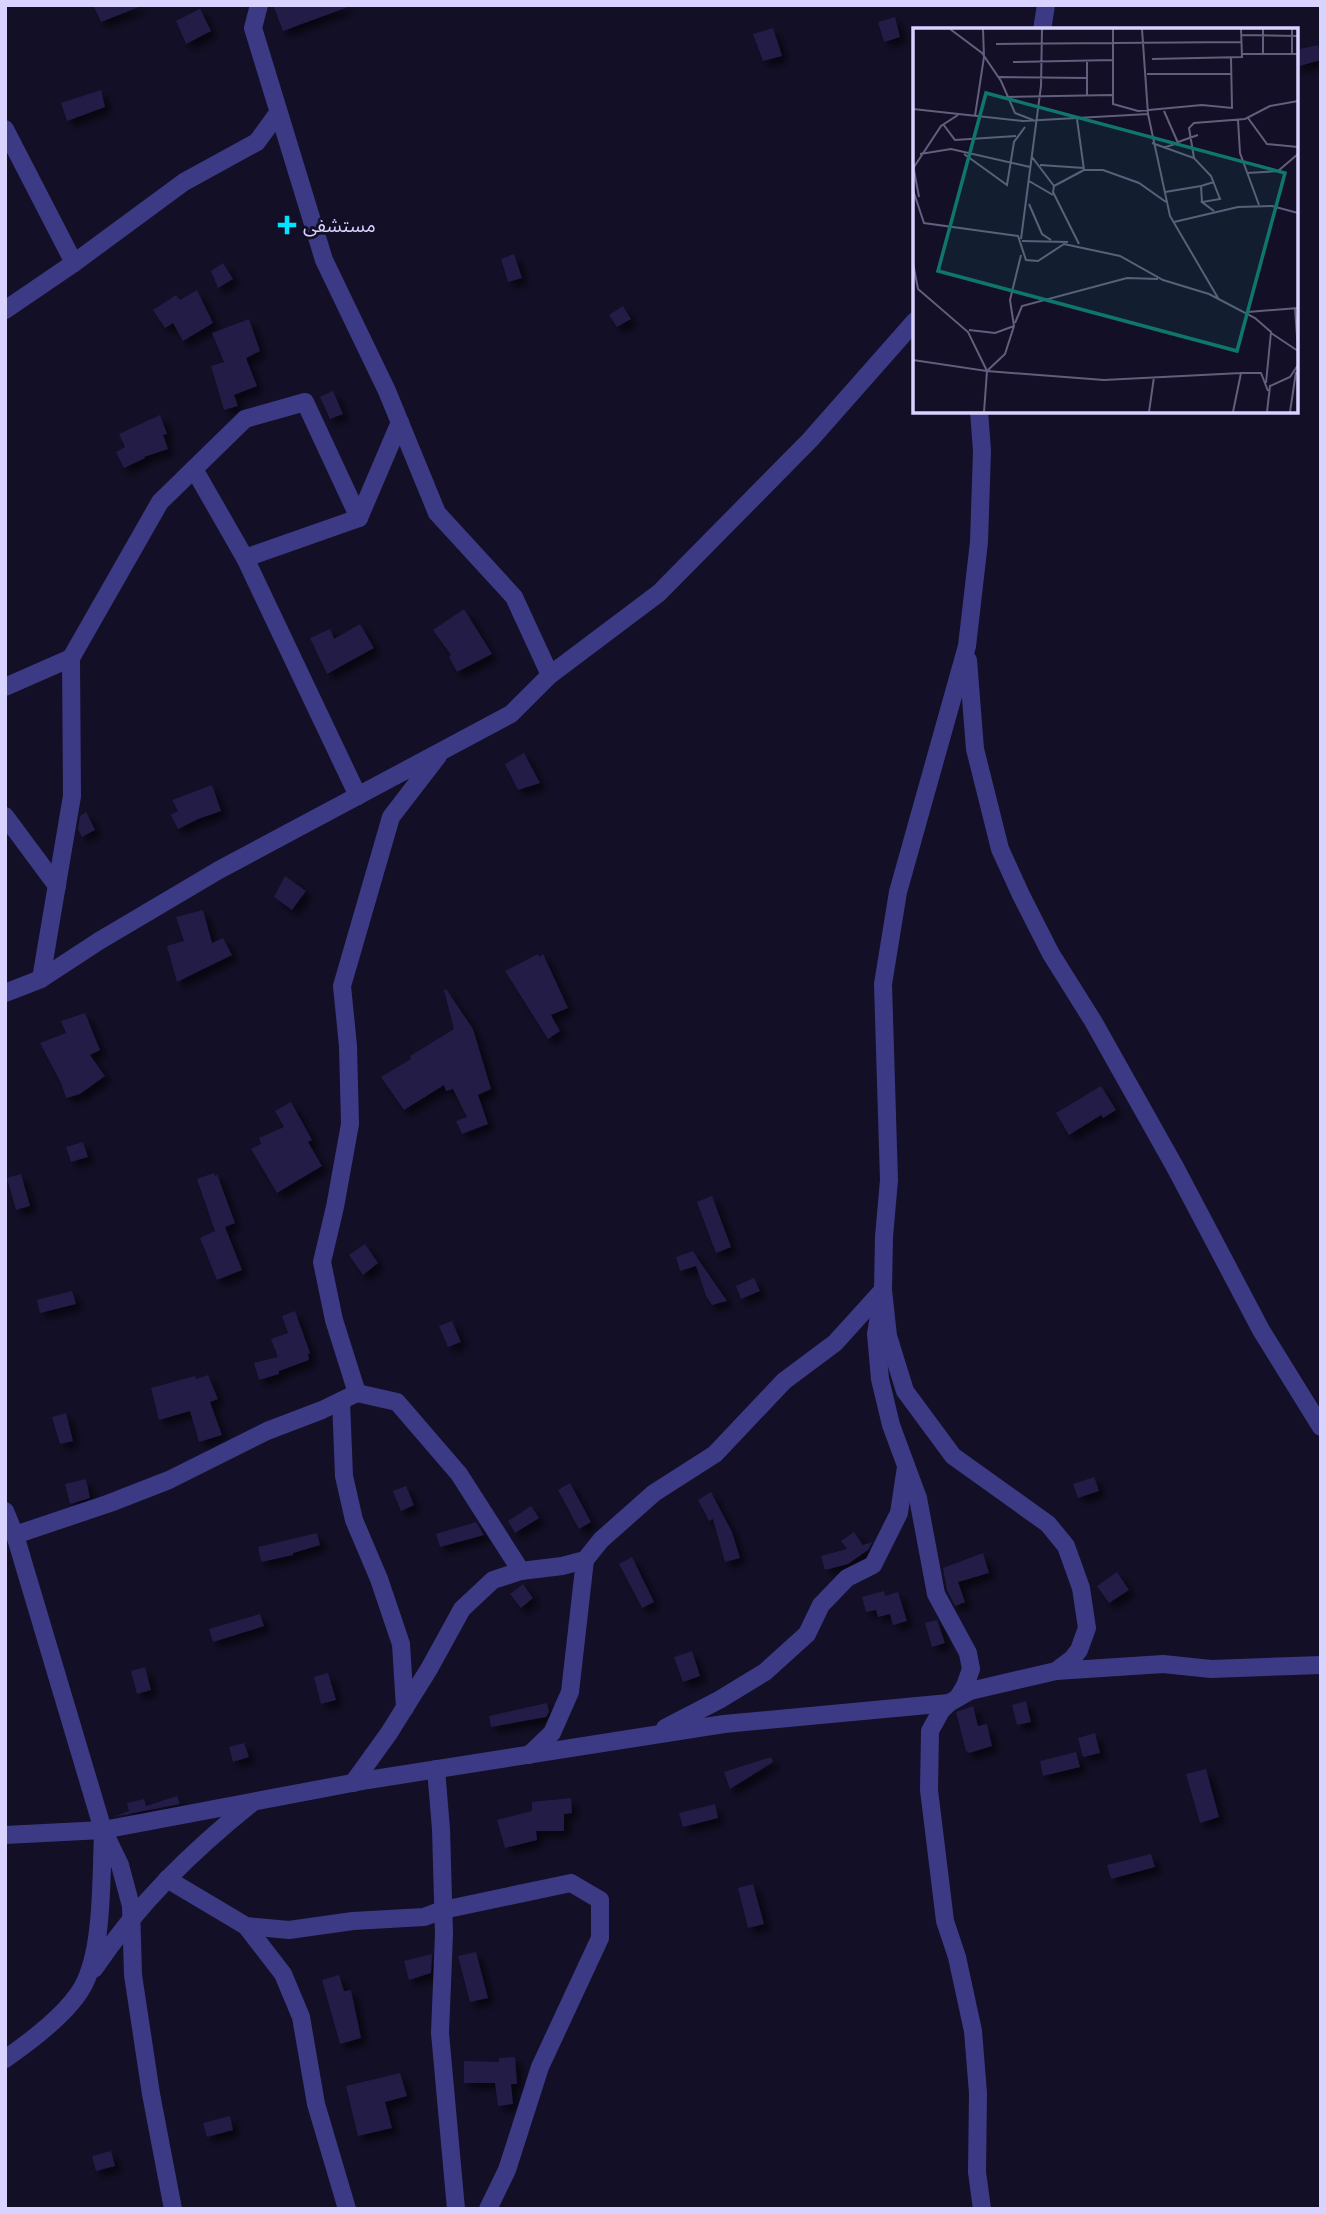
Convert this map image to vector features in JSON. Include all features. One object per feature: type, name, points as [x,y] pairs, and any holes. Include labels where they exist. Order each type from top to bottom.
[{"type":"street","points":[[259,5],[253,28],[324,260],[400,422],[437,513],[514,597],[550,675]]},
{"type":"street","points":[[1037,5],[1042,28]]},
{"type":"street","points":[[1042,28],[1046,5]]},
{"type":"street","points":[[5,310],[184,182],[257,142],[278,113]]},
{"type":"street","points":[[5,129],[74,263]]},
{"type":"street","points":[[5,993],[41,979],[99,941],[219,870],[511,714],[550,675],[659,593],[810,440],[913,323]]},
{"type":"street","points":[[41,979],[72,796],[71,658],[160,502],[245,419],[305,402],[359,518]]},
{"type":"street","points":[[979,413],[982,451],[979,542],[967,646],[898,892],[883,984],[889,1180],[883,1290],[888,1336],[898,1369],[905,1391],[922,1417],[953,1456],[1048,1524],[1066,1546],[1081,1588],[1087,1628],[1079,1650],[1056,1671]]},
{"type":"street","points":[[245,558],[359,518],[400,422]]},
{"type":"street","points":[[194,469],[245,558],[358,796]]},
{"type":"street","points":[[967,646],[975,749],[1000,849],[1051,954],[1093,1021],[1175,1167],[1261,1330],[1321,1427]]},
{"type":"street","points":[[5,687],[71,658]]},
{"type":"street","points":[[405,1708],[401,1644],[379,1579],[354,1520],[344,1476],[349,1397],[322,1262],[350,1124],[348,1046],[342,986],[391,817],[441,751]]},
{"type":"street","points":[[5,816],[57,886]]},
{"type":"street","points":[[883,1290],[876,1334],[880,1379],[891,1425],[918,1498],[936,1594],[968,1653],[971,1670],[965,1686],[941,1711],[930,1731],[929,1790],[945,1921],[957,1957],[973,2031],[978,2093],[977,2172],[982,2209]]},
{"type":"street","points":[[529,1755],[552,1733],[570,1692],[585,1560],[601,1540],[654,1493],[715,1454],[784,1381],[835,1343],[883,1290]]},
{"type":"street","points":[[15,1535],[169,1480],[267,1431],[349,1397],[397,1402],[459,1474],[522,1571]]},
{"type":"street","points":[[649,1736],[719,1700],[765,1672],[807,1634],[821,1605],[847,1578],[873,1565],[899,1513],[906,1464]]},
{"type":"street","points":[[5,1511],[15,1535],[103,1830],[120,1865],[131,1906],[133,1975],[151,2094],[173,2209]]},
{"type":"street","points":[[353,1783],[405,1708],[462,1609],[493,1580],[522,1571],[585,1560]]},
{"type":"street","points":[[5,1835],[103,1830],[353,1783],[724,1724],[954,1699],[970,1691],[1056,1671],[1163,1664],[1211,1669],[1321,1665]]},
{"type":"street","points":[[436,1769],[443,1910],[440,2033],[456,2209]]},
{"type":"street","points":[[5,2059],[38,2036],[64,2009],[131,1917],[167,1879],[214,1833],[253,1801]]},
{"type":"street","points":[[86,1981],[98,1924],[103,1830]]},
{"type":"street","points":[[167,1879],[246,1926],[283,1974],[301,2017],[316,2104],[347,2209]]},
{"type":"street","points":[[246,1926],[289,1930],[353,1921],[424,1917],[443,1910],[570,1883],[600,1900],[600,1938],[540,2067],[507,2170],[488,2209]]},
{"type":"building","points":[[93,5],[141,5],[141,6],[101,22]]},
{"type":"building","points":[[273,5],[347,5],[348,7],[283,31]]},
{"type":"building","points":[[200,9],[211,31],[186,44],[176,21]]},
{"type":"building","points":[[895,17],[900,37],[884,42],[878,22]]},
{"type":"building","points":[[773,28],[782,56],[763,61],[753,34]]},
{"type":"building","points":[[1318,45],[1321,60],[1298,66],[1298,50]]},
{"type":"building","points":[[101,90],[105,107],[67,121],[61,103]]},
{"type":"building","points":[[514,254],[522,278],[508,282],[501,259]]},
{"type":"building","points":[[223,263],[233,279],[218,288],[211,271]]},
{"type":"building","points":[[197,290],[213,323],[183,341],[173,323],[165,328],[153,310],[176,295],[180,300]]},
{"type":"building","points":[[623,306],[631,319],[617,327],[609,315]]},
{"type":"building","points":[[249,319],[260,351],[246,358],[257,386],[234,395],[238,406],[224,410],[211,366],[224,362],[212,333]]},
{"type":"building","points":[[333,391],[343,414],[330,419],[320,397]]},
{"type":"building","points":[[160,415],[167,434],[163,435],[168,449],[144,457],[124,468],[116,452],[125,447],[119,434]]},
{"type":"building","points":[[464,609],[492,654],[457,672],[449,657],[451,655],[433,630]]},
{"type":"building","points":[[360,624],[374,648],[327,674],[310,638],[330,629],[334,639]]},
{"type":"building","points":[[524,753],[540,783],[518,790],[505,764]]},
{"type":"building","points":[[212,785],[221,811],[178,829],[171,815],[178,811],[172,800]]},
{"type":"building","points":[[86,812],[95,830],[82,837],[78,829],[80,816]]},
{"type":"building","points":[[285,876],[306,891],[292,910],[274,897]]},
{"type":"building","points":[[203,910],[212,943],[223,938],[232,955],[177,982],[167,946],[184,941],[176,917]]},
{"type":"building","points":[[538,954],[539,957],[543,954],[568,1008],[551,1015],[560,1031],[548,1039],[505,971]]},
{"type":"building","points":[[446,989],[473,1029],[491,1089],[478,1095],[488,1124],[462,1134],[456,1121],[467,1117],[453,1089],[446,1091],[444,1085],[404,1110],[381,1077],[454,1029],[444,990]]},
{"type":"building","points":[[85,1013],[100,1050],[90,1055],[105,1076],[80,1094],[66,1098],[40,1043],[66,1033],[61,1021]]},
{"type":"building","points":[[1101,1086],[1116,1110],[1103,1118],[1101,1115],[1069,1135],[1056,1113]]},
{"type":"building","points":[[291,1102],[312,1140],[308,1142],[322,1166],[277,1193],[251,1149],[261,1144],[259,1138],[284,1127],[275,1111]]},
{"type":"building","points":[[83,1142],[88,1157],[71,1162],[66,1147]]},
{"type":"building","points":[[214,1173],[215,1176],[217,1174],[235,1223],[225,1227],[242,1270],[217,1280],[200,1238],[215,1231],[197,1179]]},
{"type":"building","points":[[21,1174],[30,1206],[16,1210],[7,1178]]},
{"type":"building","points":[[712,1196],[731,1247],[716,1253],[697,1202]]},
{"type":"building","points":[[365,1244],[378,1263],[363,1275],[349,1255]]},
{"type":"building","points":[[693,1251],[727,1301],[712,1305],[706,1296],[696,1266],[680,1271],[676,1257]]},
{"type":"building","points":[[754,1278],[760,1291],[741,1299],[736,1286]]},
{"type":"building","points":[[72,1291],[76,1304],[40,1313],[37,1300]]},
{"type":"building","points":[[295,1311],[310,1353],[309,1360],[259,1380],[254,1363],[278,1357],[271,1339],[288,1333],[282,1316]]},
{"type":"building","points":[[452,1321],[461,1342],[448,1347],[439,1326]]},
{"type":"building","points":[[208,1375],[218,1399],[210,1402],[222,1435],[199,1442],[190,1411],[159,1420],[151,1388]]},
{"type":"building","points":[[66,1413],[73,1441],[60,1444],[52,1417]]},
{"type":"building","points":[[1094,1477],[1099,1491],[1078,1498],[1073,1484]]},
{"type":"building","points":[[86,1479],[90,1498],[70,1504],[65,1484]]},
{"type":"building","points":[[570,1483],[591,1522],[579,1529],[558,1490]]},
{"type":"building","points":[[406,1486],[414,1505],[401,1511],[393,1491]]},
{"type":"building","points":[[711,1492],[732,1532],[740,1558],[725,1562],[713,1519],[709,1521],[698,1500]]},
{"type":"building","points":[[531,1506],[539,1518],[515,1533],[508,1521]]},
{"type":"building","points":[[476,1522],[484,1535],[440,1547],[436,1534]]},
{"type":"building","points":[[854,1532],[863,1545],[872,1542],[868,1550],[848,1564],[825,1570],[821,1556],[847,1549],[841,1541]]},
{"type":"building","points":[[317,1533],[320,1545],[293,1555],[261,1562],[258,1547]]},
{"type":"building","points":[[983,1553],[989,1573],[958,1582],[965,1602],[955,1606],[947,1590],[943,1568]]},
{"type":"building","points":[[632,1557],[654,1602],[642,1608],[619,1564]]},
{"type":"building","points":[[1117,1572],[1129,1590],[1109,1603],[1097,1586]]},
{"type":"building","points":[[523,1584],[533,1598],[521,1608],[510,1594]]},
{"type":"building","points":[[884,1591],[885,1596],[898,1592],[907,1621],[893,1625],[890,1614],[878,1617],[876,1610],[866,1612],[862,1597]]},
{"type":"building","points":[[260,1614],[264,1626],[213,1642],[209,1629]]},
{"type":"building","points":[[937,1620],[945,1643],[932,1647],[925,1623]]},
{"type":"building","points":[[692,1651],[700,1676],[683,1682],[674,1657]]},
{"type":"building","points":[[145,1667],[151,1690],[137,1694],[131,1671]]},
{"type":"building","points":[[328,1673],[336,1700],[321,1704],[314,1677]]},
{"type":"building","points":[[1026,1701],[1031,1722],[1017,1725],[1012,1705]]},
{"type":"building","points":[[547,1703],[549,1712],[546,1717],[491,1727],[489,1716]]},
{"type":"building","points":[[973,1706],[978,1726],[987,1724],[992,1746],[969,1753],[966,1751],[956,1712]]},
{"type":"building","points":[[1095,1733],[1100,1753],[1083,1757],[1078,1738]]},
{"type":"building","points":[[244,1743],[249,1757],[233,1762],[229,1747]]},
{"type":"building","points":[[1076,1752],[1080,1767],[1043,1776],[1040,1761]]},
{"type":"building","points":[[771,1757],[773,1762],[730,1789],[724,1772]]},
{"type":"building","points":[[1206,1769],[1219,1817],[1200,1823],[1186,1774]]},
{"type":"building","points":[[177,1796],[180,1804],[113,1817],[129,1811],[127,1803],[144,1799],[146,1806]]},
{"type":"building","points":[[571,1798],[572,1813],[564,1814],[564,1831],[536,1831],[537,1840],[505,1848],[497,1820],[532,1811],[532,1802]]},
{"type":"building","points":[[715,1804],[718,1818],[683,1827],[679,1813]]},
{"type":"building","points":[[1151,1854],[1155,1867],[1111,1879],[1107,1865]]},
{"type":"building","points":[[753,1884],[764,1924],[748,1928],[738,1888]]},
{"type":"building","points":[[476,1952],[488,1998],[470,2002],[458,1956]]},
{"type":"building","points":[[432,1954],[431,1973],[409,1980],[404,1961]]},
{"type":"building","points":[[339,1975],[344,1991],[351,1990],[361,2038],[340,2044],[322,1980]]},
{"type":"building","points":[[515,2057],[517,2084],[511,2084],[513,2104],[498,2106],[495,2083],[464,2083],[464,2061],[499,2062],[499,2058]]},
{"type":"building","points":[[400,2073],[407,2096],[385,2102],[392,2128],[358,2136],[346,2086]]},
{"type":"building","points":[[230,2116],[233,2130],[207,2137],[203,2123]]},
{"type":"building","points":[[111,2151],[115,2166],[96,2171],[92,2156]]},
{"type":"place","name":"مستشفى","points":[[287,225]]}]
